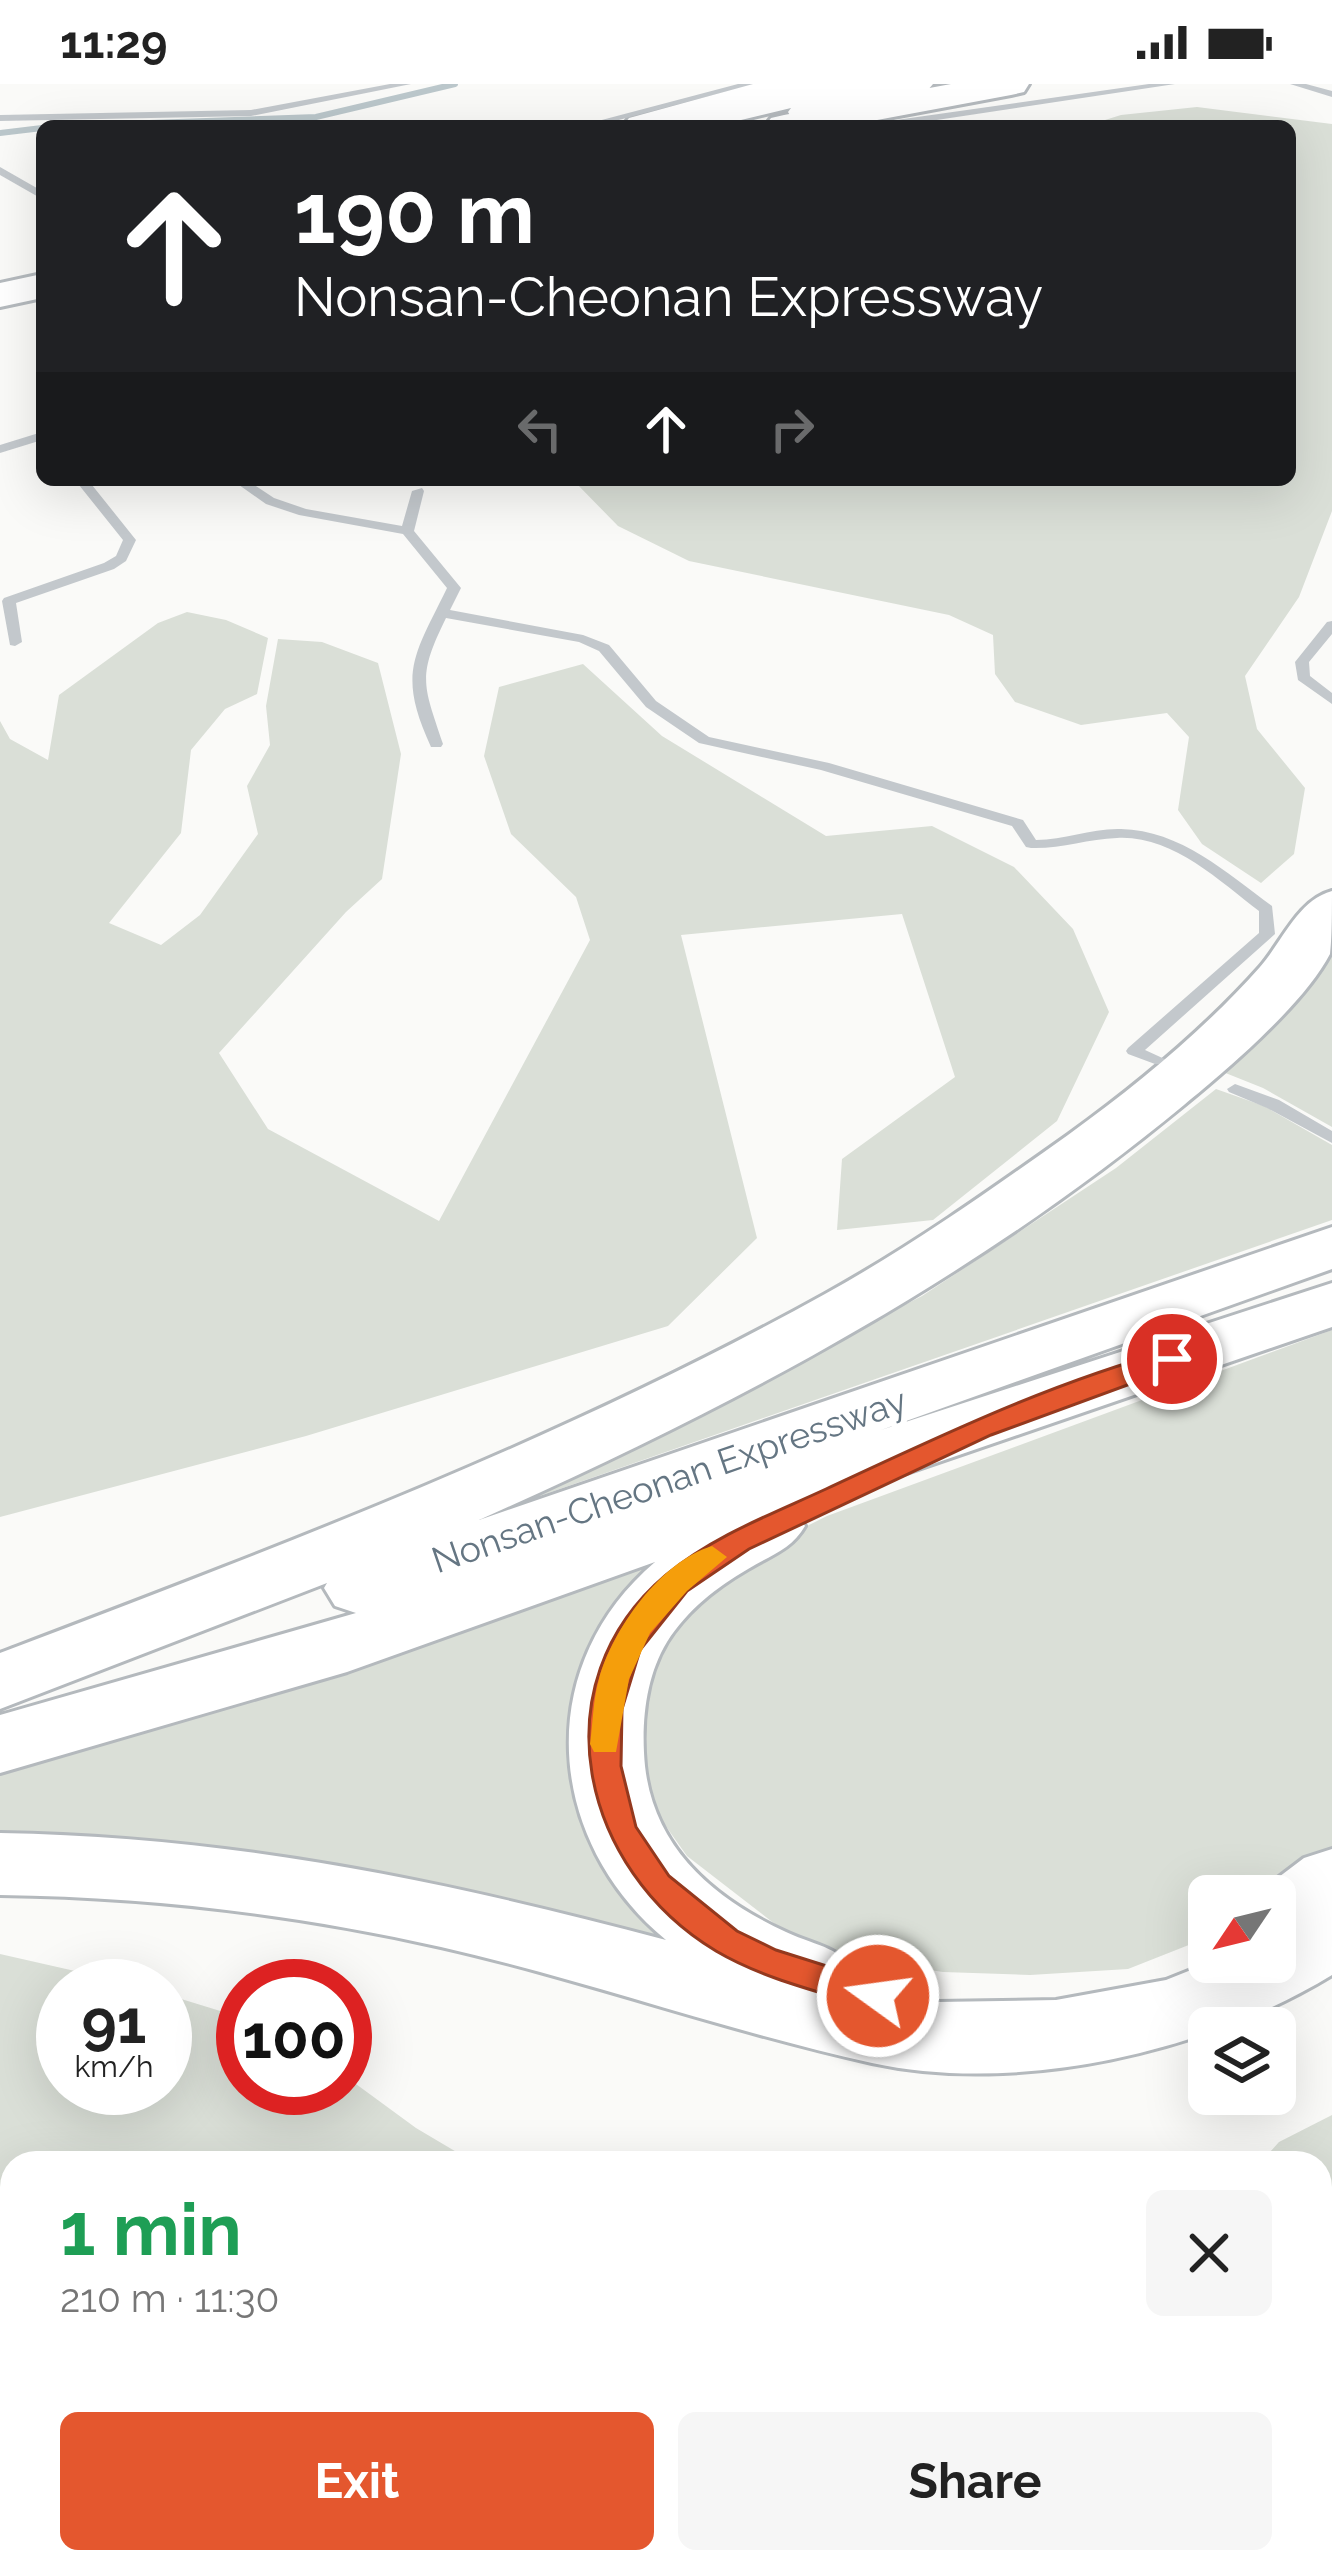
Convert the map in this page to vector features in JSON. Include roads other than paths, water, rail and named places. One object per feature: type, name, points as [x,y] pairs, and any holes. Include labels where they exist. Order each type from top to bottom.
[{"type":"highway","points":[[664,120],[795,84]]},
{"type":"highway","points":[[816,120],[1011,84]]},
{"type":"highway","points":[[0,1682],[485,1492],[718,1384],[810,1334],[1022,1202],[1166,1089],[1286,975],[1332,908]]},
{"type":"highway","name":"Nonsan-Cheonan Expressway","points":[[0,1744],[321,1653],[1069,1393],[1314,1282]]},
{"type":"highway","name":"Nonsan-Cheonan Expressway","points":[[0,1694],[310,1605],[1314,1282]]},
{"type":"highway","points":[[1069,1393],[787,1517],[706,1560],[676,1583],[637,1627],[614,1679],[605,1736],[611,1796],[621,1830],[638,1858],[658,1886],[687,1913],[725,1940],[821,1982],[897,1998],[1018,2003],[1140,1986],[1188,1969]]},
{"type":"highway","points":[[0,1864],[47,1862],[199,1874],[382,1900],[875,2030],[928,2036],[1043,2036],[1149,2020],[1252,1984],[1332,1935]]},
{"type":"highway","points":[[1296,1908],[1332,1880]]},
{"type":"main road","points":[[696,120],[846,84]]},
{"type":"main road","points":[[775,120],[915,84]]},
{"type":"main road","points":[[0,295],[36,287]]},
{"type":"main road","points":[[0,307],[36,299]]},
{"type":"lane","points":[[0,118],[251,112],[406,84]]},
{"type":"lane","points":[[608,120],[751,84]]},
{"type":"lane","points":[[917,120],[1170,84]]},
{"type":"lane","points":[[1295,84],[1332,94]]},
{"type":"lane","points":[[0,170],[36,192]]},
{"type":"lane","points":[[0,449],[36,438]]},
{"type":"lane","points":[[15,642],[9,602],[109,566],[121,558],[130,540],[86,486]]},
{"type":"lane","points":[[247,486],[269,501],[304,512],[407,531],[454,588],[423,651],[417,688],[436,744]]},
{"type":"lane","points":[[407,531],[418,491]]},
{"type":"lane","points":[[442,613],[583,639],[604,648],[651,704],[704,740],[824,766],[1018,823],[1031,844],[1129,833],[1172,843],[1267,909],[1267,934],[1134,1051],[1161,1061]]},
{"type":"lane","points":[[1332,625],[1302,662],[1303,677],[1332,700]]},
{"type":"lane","points":[[1234,1089],[1274,1104],[1332,1138]]},
{"type":"waterway","points":[[232,120],[316,117],[455,84]]},
{"type":"waterway","points":[[0,133],[36,129]]}]
